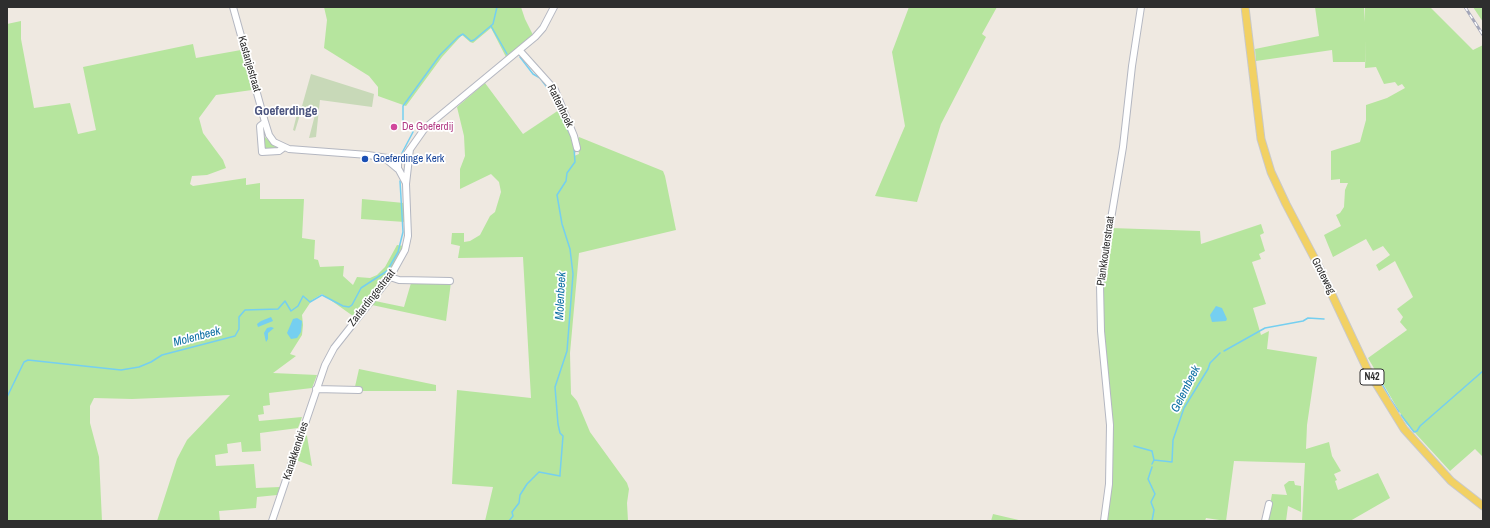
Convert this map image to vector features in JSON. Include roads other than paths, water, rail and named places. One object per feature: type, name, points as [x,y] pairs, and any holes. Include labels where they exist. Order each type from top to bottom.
[{"type":"main road","name":"Groteweg","points":[[1245,7],[1262,139],[1271,172],[1283,198],[1317,263],[1367,369],[1400,423],[1451,481],[1483,506]]},
{"type":"street","name":"Kastanjestraat","points":[[233,7],[264,122],[269,135],[274,142],[283,148],[368,156],[405,163]]},
{"type":"street","name":"Zarlardingestraat","points":[[319,381],[334,348],[390,277],[405,250],[408,236],[405,163],[410,149],[425,128],[520,51],[543,28],[554,7]]},
{"type":"street","name":"Plankkouterstraat","points":[[1104,521],[1109,484],[1110,425],[1101,332],[1100,285],[1123,147],[1132,66],[1141,7]]},
{"type":"street","name":"Rattenhoek","points":[[520,51],[554,90],[574,136],[577,148]]},
{"type":"street","name":"Kastanjestraat","points":[[264,122],[260,126],[262,152],[279,151],[283,148]]},
{"type":"street","name":"Kastanjestraat","points":[[387,160],[399,169]]},
{"type":"street","name":"Zarlardingestraat","points":[[405,163],[397,164],[406,184]]},
{"type":"street","points":[[399,169],[404,170],[405,163]]},
{"type":"street","points":[[390,277],[399,280],[450,280]]},
{"type":"street","name":"Kanakkendries","points":[[272,521],[319,381]]},
{"type":"street","points":[[316,389],[359,390]]},
{"type":"street","points":[[1265,521],[1269,504]]},
{"type":"water","points":[[1216,306],[1222,308],[1227,319],[1226,321],[1212,322],[1210,315]]},
{"type":"water","points":[[271,317],[273,321],[258,327],[257,324]]},
{"type":"water","points":[[297,318],[302,321],[301,332],[297,338],[291,339],[287,333],[293,319]]},
{"type":"water","points":[[267,328],[274,328],[268,333],[268,339],[266,342],[264,333]]},
{"type":"waterway","name":"Molenbeek","points":[[402,153],[413,132],[403,122],[403,106],[440,55],[458,37],[463,34],[471,41],[474,40],[493,24],[497,7]]},
{"type":"waterway","name":"Molenbeek","points":[[491,26],[507,54]]},
{"type":"waterway","name":"Molenbeek","points":[[520,57],[533,74],[540,78],[552,94],[555,104],[572,138]]},
{"type":"waterway","name":"Molenbeek","points":[[509,521],[513,516],[512,512],[519,503],[520,495],[527,484],[539,472],[560,476],[563,436],[560,433],[558,424],[555,387],[567,351],[573,274],[570,249],[562,224],[557,195],[566,181],[567,173],[575,162],[574,148]]},
{"type":"waterway","name":"Molenbeek","points":[[7,397],[24,362],[28,360],[121,370],[139,367],[162,355],[235,336],[239,329],[239,317],[245,310],[278,309],[285,301],[291,311],[298,306],[303,296],[310,302],[322,295],[343,306],[349,307],[352,305],[361,288],[387,271],[398,252],[403,232],[400,181]]},
{"type":"waterway","name":"Gelembeek","points":[[1224,351],[1265,328],[1303,321],[1308,318],[1324,319]]},
{"type":"waterway","name":"Gelembeek","points":[[1152,464],[1154,460],[1172,462],[1173,440],[1184,408],[1208,369],[1210,363],[1220,353]]},
{"type":"waterway","name":"Gelembeek","points":[[1374,370],[1390,398]]},
{"type":"waterway","name":"Gelembeek","points":[[1401,415],[1414,432],[1417,431],[1420,426],[1483,371]]},
{"type":"waterway","name":"Gelembeek","points":[[1391,400],[1399,412]]},
{"type":"waterway","points":[[1134,446],[1152,451],[1154,460]]},
{"type":"waterway","name":"Gelembeek","points":[[1152,467],[1148,479],[1155,494],[1151,502],[1154,510],[1152,521]]},
{"type":"railway","points":[[1465,7],[1483,35]]},
{"type":"place","name":"De Goeferdij","points":[[394,127]]},
{"type":"place","name":"Goeferdinge Kerk","points":[[365,159]]},
{"type":"district","name":"Goeferdinge","points":[[286,112]]}]
